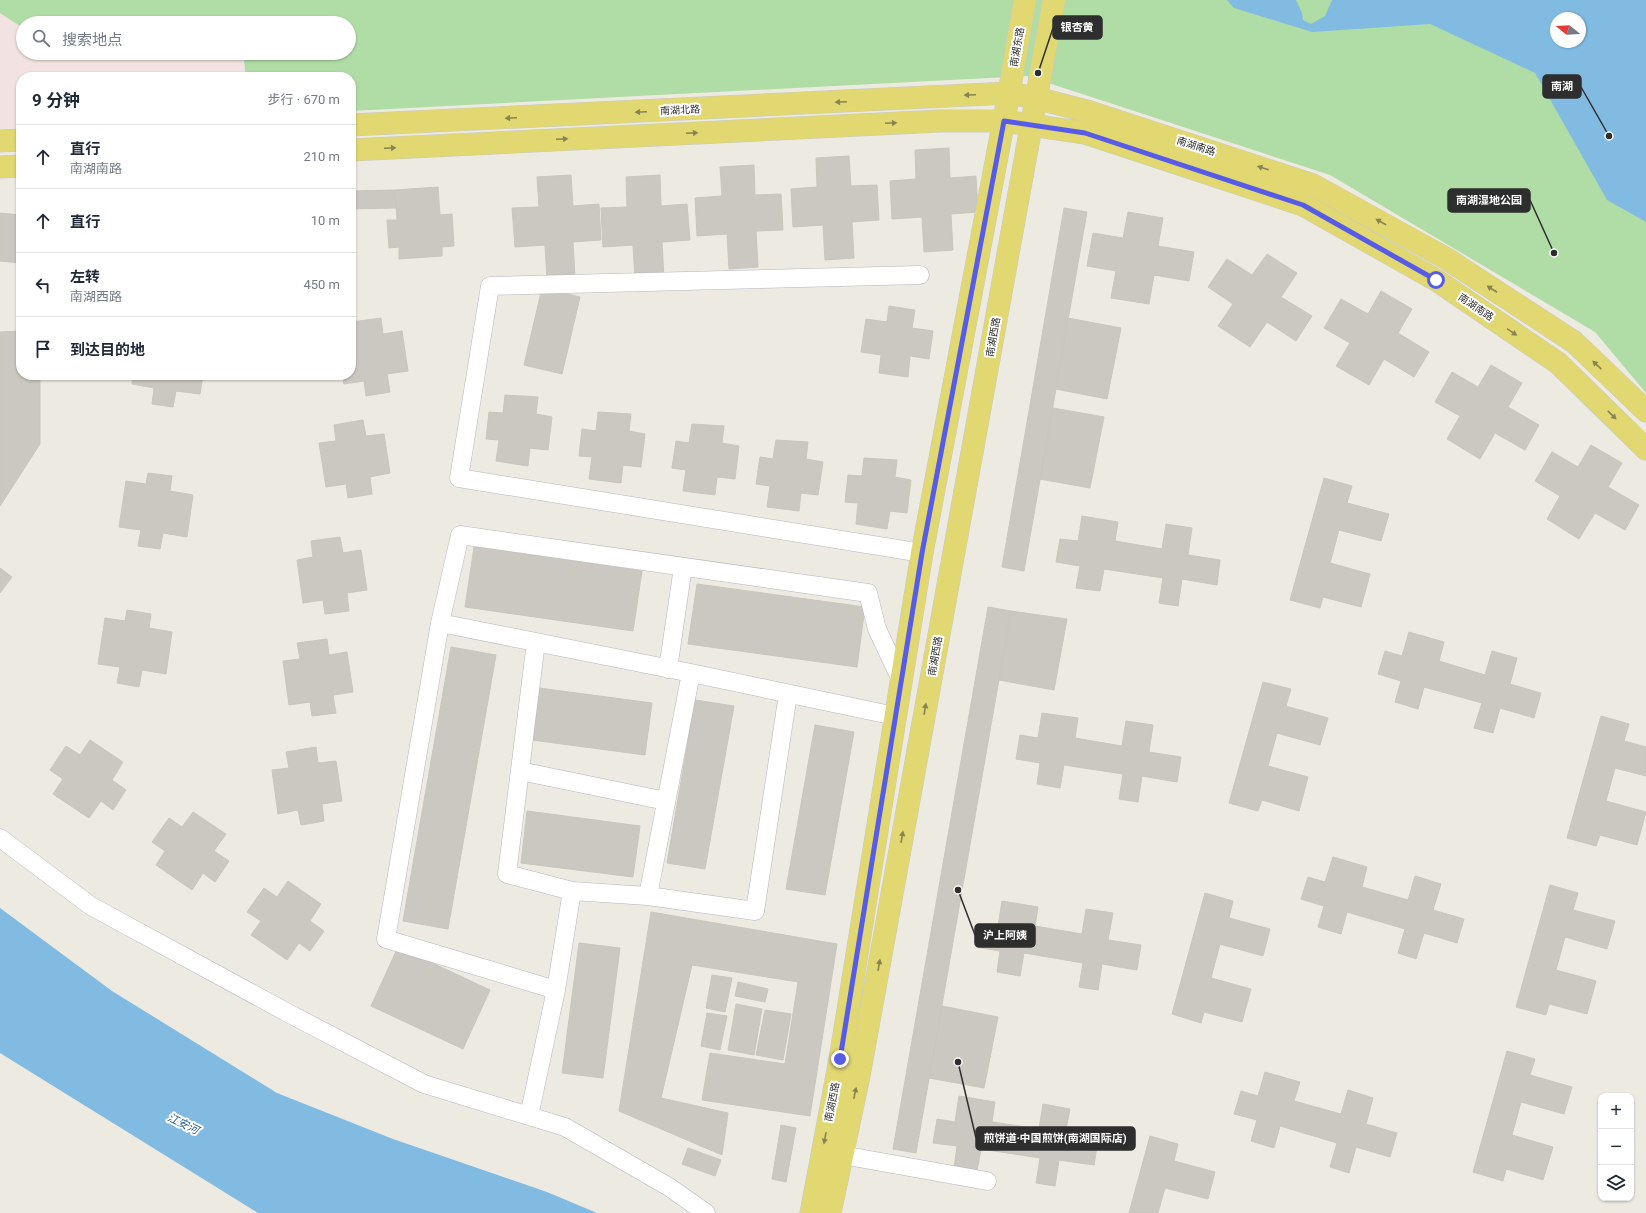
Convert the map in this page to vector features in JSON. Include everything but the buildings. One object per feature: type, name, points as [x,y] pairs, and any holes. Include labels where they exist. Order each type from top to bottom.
[{"type":"main road","name":"南湖东路","points":[[1009,93],[1025,0]]},
{"type":"main road","points":[[1036,98],[1054,0]]},
{"type":"main road","name":"南湖北路","points":[[356,125],[1009,93],[1036,98]]},
{"type":"main road","name":"南湖西路","points":[[811,1213],[840,1059],[922,553],[1009,93]]},
{"type":"main road","name":"南湖西路","points":[[830,1213],[862,1060],[1036,98]]},
{"type":"main road","name":"南湖南路","points":[[1036,98],[1090,112],[1313,185],[1448,259],[1574,342],[1646,411]]},
{"type":"main road","points":[[356,150],[940,120],[1004,121]]},
{"type":"main road","name":"南湖南路","points":[[1004,121],[1085,133],[1303,205],[1436,280],[1558,363],[1646,449]]},
{"type":"main road","points":[[0,141],[16,140]]},
{"type":"main road","points":[[0,167],[16,166]]},
{"type":"street","points":[[920,275],[490,286],[459,478],[922,553]]},
{"type":"street","points":[[556,990],[386,938],[440,623],[460,535],[868,593],[877,629],[901,680]]},
{"type":"street","points":[[668,669],[683,567]]},
{"type":"street","points":[[440,623],[691,673],[895,716]]},
{"type":"street","points":[[536,642],[507,874],[572,891],[648,896],[754,911],[788,694]]},
{"type":"street","points":[[648,896],[691,673]]},
{"type":"street","points":[[520,771],[666,801]]},
{"type":"street","points":[[0,838],[91,906],[424,1084],[565,1126],[669,1187],[706,1213]]},
{"type":"street","points":[[529,1116],[556,990],[572,891]]},
{"type":"street","points":[[842,1155],[987,1181]]},
{"type":"shaded area","points":[[0,13],[16,23],[16,60],[244,60],[245,72],[16,72],[16,128],[0,129]]},
{"type":"green space","points":[[0,0],[1646,0],[1646,393],[1595,332],[1330,175],[1027,76],[356,111],[356,72],[245,72],[244,60],[356,60],[356,16],[16,16],[16,23],[0,13]]},
{"type":"water","points":[[1227,0],[1296,0],[1302,13],[1303,20],[1311,24],[1325,16],[1332,0],[1646,0],[1646,222],[1607,200],[1535,73],[1430,24],[1312,32],[1234,8]]},
{"type":"water","name":"江安河","points":[[0,908],[112,991],[277,1093],[393,1139],[547,1192],[597,1213],[258,1213],[0,1053]]},
{"type":"place","name":"银杏黄","points":[[1038,73]]},
{"type":"place","name":"南湖","points":[[1609,136]]},
{"type":"place","name":"南湖湿地公园","points":[[1554,253]]},
{"type":"place","name":"沪上阿姨","points":[[958,890]]},
{"type":"place","name":"煎饼道·中国煎饼(南湖国际店)","points":[[958,1062]]},
{"type":"route","points":[[840,1059],[922,553],[1004,121],[1085,133],[1303,205],[1436,280]]}]
